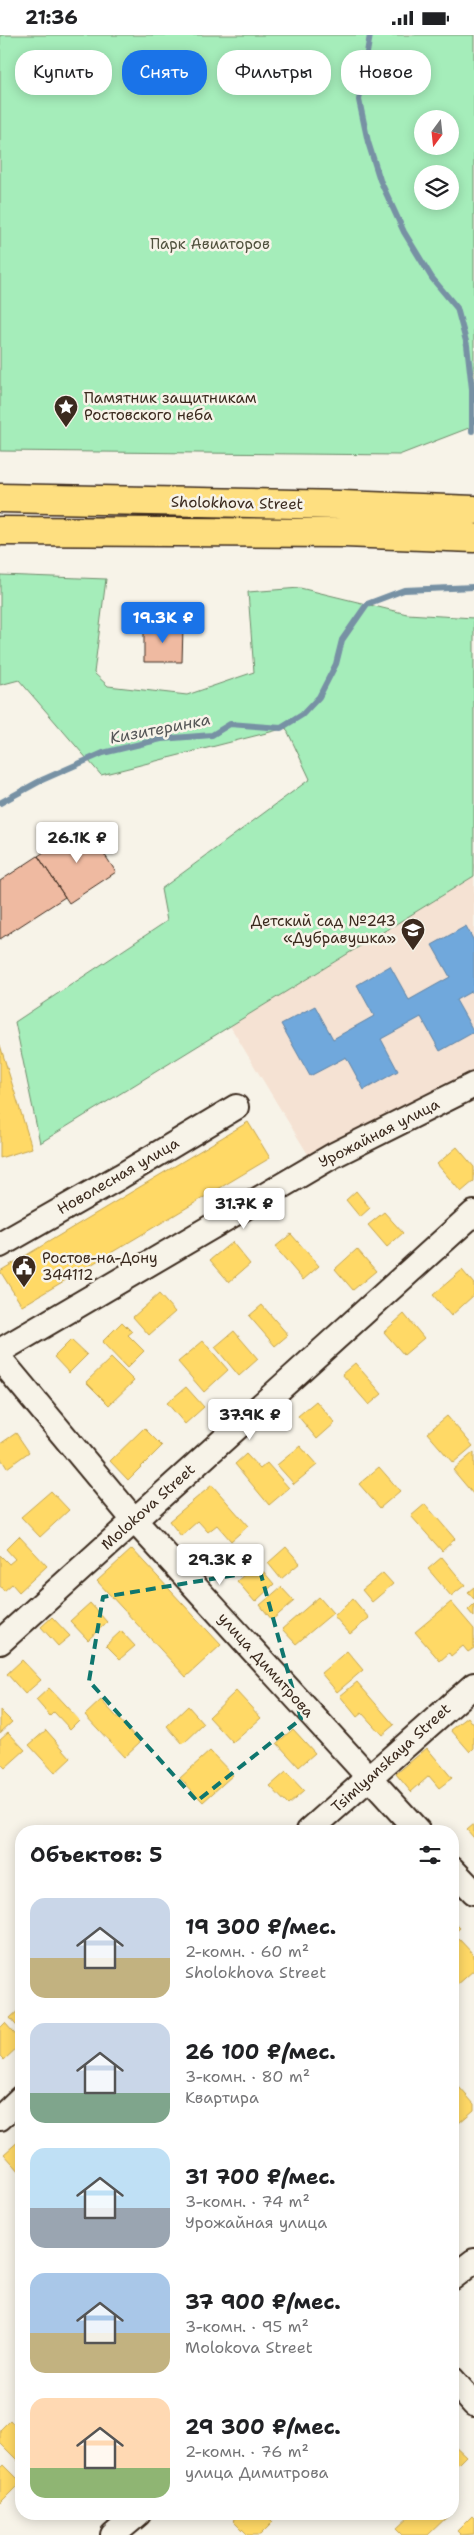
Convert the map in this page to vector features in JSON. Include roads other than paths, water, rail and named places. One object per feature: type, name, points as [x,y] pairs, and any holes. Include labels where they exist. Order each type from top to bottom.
[{"type":"main road","name":"Sholokhova Street","points":[[0,498],[342,505],[474,511]]},
{"type":"main road","name":"Sholokhova Street","points":[[0,531],[344,533],[474,539]]},
{"type":"street","name":"Урожайная улица","points":[[0,1351],[334,1155],[474,1085]]},
{"type":"street","name":"Новолесная улица","points":[[0,1245],[122,1176],[236,1107]]},
{"type":"street","name":"Molokova Street","points":[[0,1642],[474,1213]]},
{"type":"street","name":"улица Димитрова","points":[[0,1359],[134,1520],[412,1825]]},
{"type":"street","name":"Tsimlyanskaya Street","points":[[316,1825],[368,1777],[474,1685]]},
{"type":"street","points":[[459,1876],[474,1892]]},
{"type":"street","points":[[0,2119],[15,2098]]},
{"type":"street","points":[[459,2273],[474,2261]]},
{"type":"street","points":[[459,2387],[474,2405]]},
{"type":"street","points":[[113,2535],[131,2520]]},
{"type":"waterway","name":"Кизитеринка","points":[[370,35],[359,100],[368,142],[380,180],[404,232],[432,278],[457,308],[467,345],[472,389],[472,431]]},
{"type":"waterway","name":"Кизитеринка","points":[[0,803],[42,780],[103,753],[161,739],[212,735],[230,724],[281,728],[302,715],[319,697],[336,664],[342,640],[367,604],[404,590],[474,587]]},
{"type":"place","name":"Памятник защитникам Ростовского неба","points":[[66,428]]},
{"type":"place","name":"Детский сад №243 «Дубравушка»","points":[[413,951]]},
{"type":"place","name":"Ростов-на-Дону 344112","points":[[24,1288]]},
{"type":"park label","name":"Парк Авиаторов","points":[[210,244]]}]
